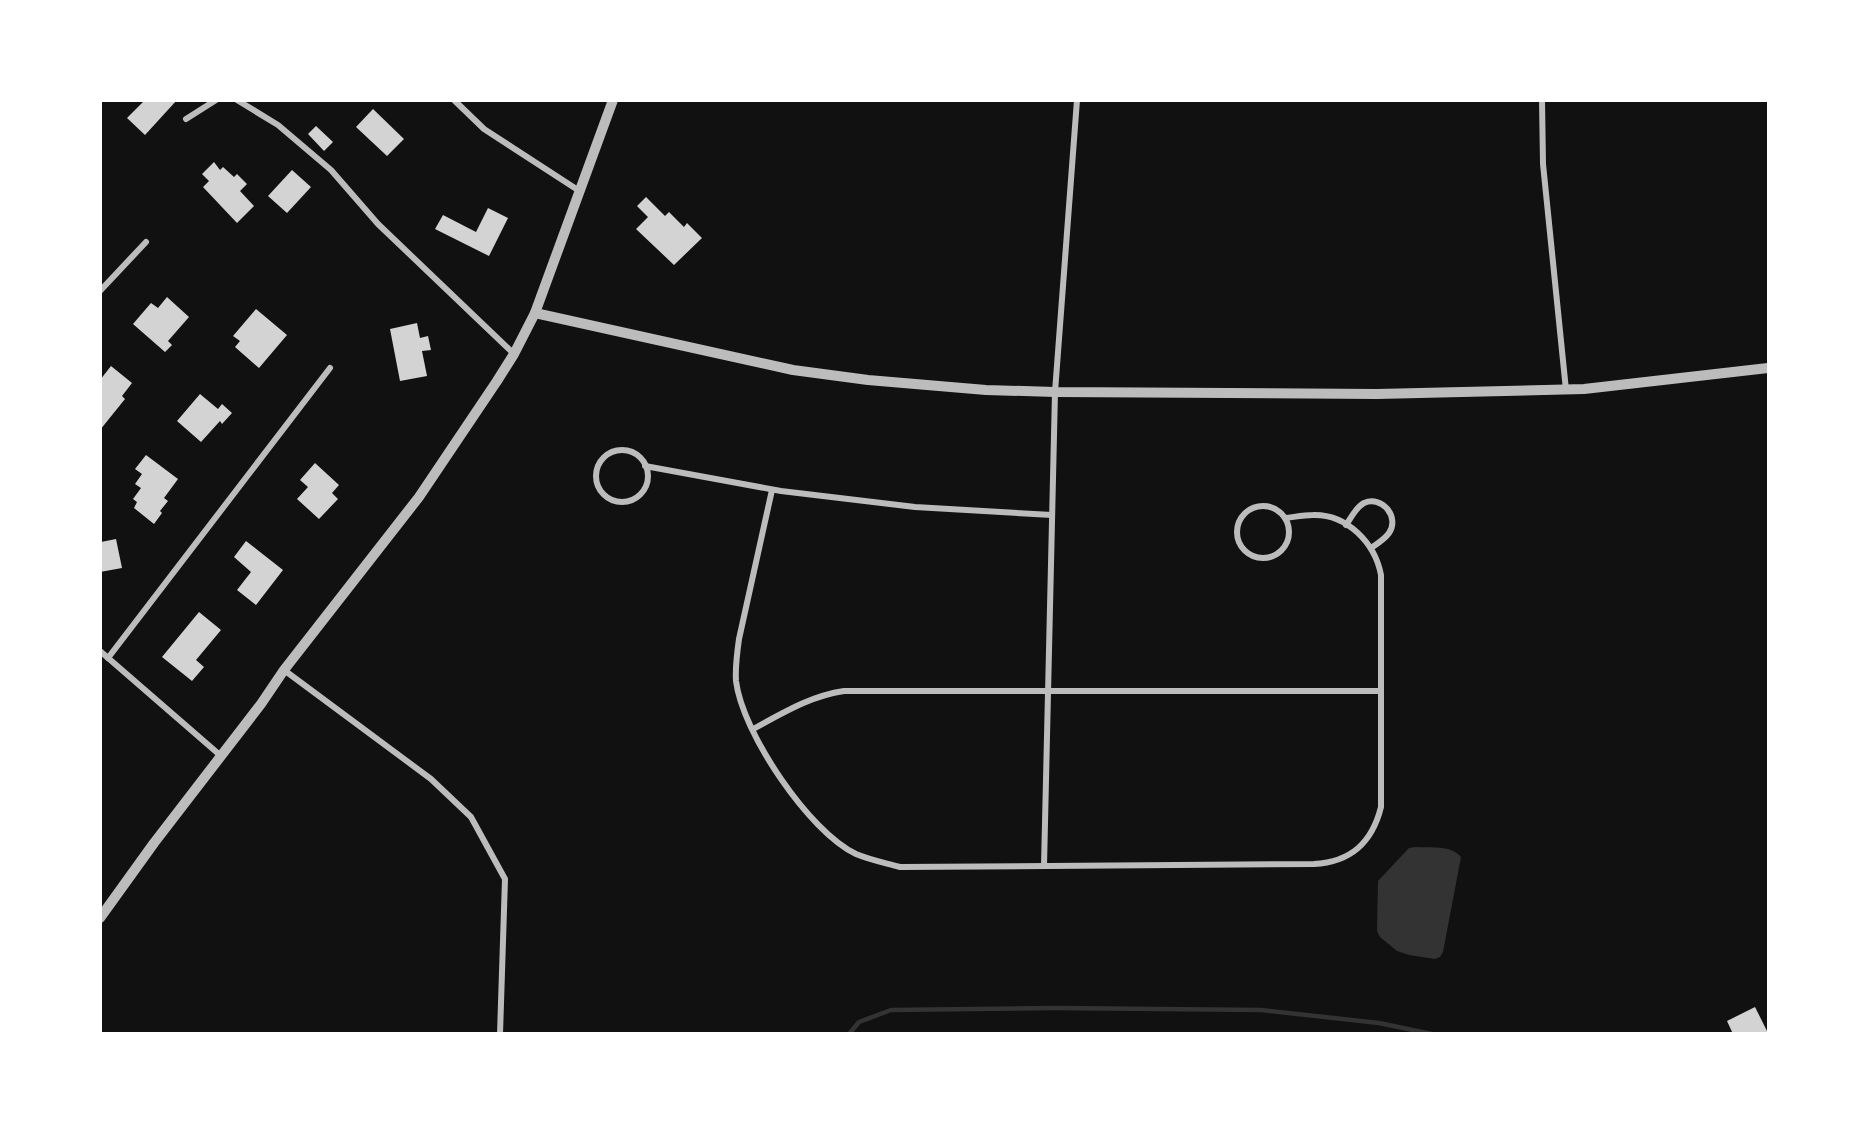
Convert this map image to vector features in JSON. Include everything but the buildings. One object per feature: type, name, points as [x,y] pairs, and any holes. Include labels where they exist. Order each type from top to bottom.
[{"type":"street","points":[[186,119],[216,100]]},
{"type":"street","points":[[237,100],[278,125],[331,170],[378,224],[514,354]]},
{"type":"street","points":[[454,100],[484,129],[581,192]]},
{"type":"street","points":[[100,918],[284,670],[419,497],[514,354],[535,313],[613,100]]},
{"type":"street","points":[[1044,866],[1055,392],[1077,100]]},
{"type":"street","points":[[1542,100],[1543,164],[1566,390]]},
{"type":"street","points":[[100,291],[146,242]]},
{"type":"street","points":[[535,313],[716,354],[804,371],[868,380],[986,390],[1377,394],[1566,390],[1768,368]]},
{"type":"street","points":[[108,658],[330,368]]},
{"type":"street","points":[[645,466],[648,478],[646,487],[633,500],[615,501],[601,491],[597,483],[596,475],[602,460],[615,451],[631,452],[638,456],[645,466],[772,490],[915,507],[1052,515]]},
{"type":"street","points":[[772,490],[738,639],[735,663],[736,682],[742,706],[773,765],[804,810],[823,831],[856,854],[900,867],[1328,864],[1348,856],[1364,842],[1371,833],[1381,807],[1381,575],[1371,548],[1346,525],[1329,517],[1314,514],[1285,518]]},
{"type":"street","points":[[1346,525],[1358,507],[1371,502],[1388,509],[1391,514],[1392,527],[1385,537],[1371,548]]},
{"type":"street","points":[[1266,506],[1274,508],[1285,518],[1289,537],[1281,551],[1265,558],[1257,557],[1243,548],[1237,532],[1238,524],[1249,510],[1266,506]]},
{"type":"street","points":[[100,651],[221,756]]},
{"type":"street","points":[[284,670],[430,779],[471,817],[505,879],[500,1034]]},
{"type":"street","points":[[753,729],[792,708],[828,693],[844,691],[1381,691]]},
{"type":"shaded area","points":[[1409,848],[1446,849],[1461,857],[1443,952],[1435,959],[1397,951],[1380,937],[1377,931],[1378,881]]},
{"type":"waterway","points":[[849,1034],[859,1022],[891,1010],[1055,1008],[1261,1010],[1379,1023],[1432,1034]]}]
